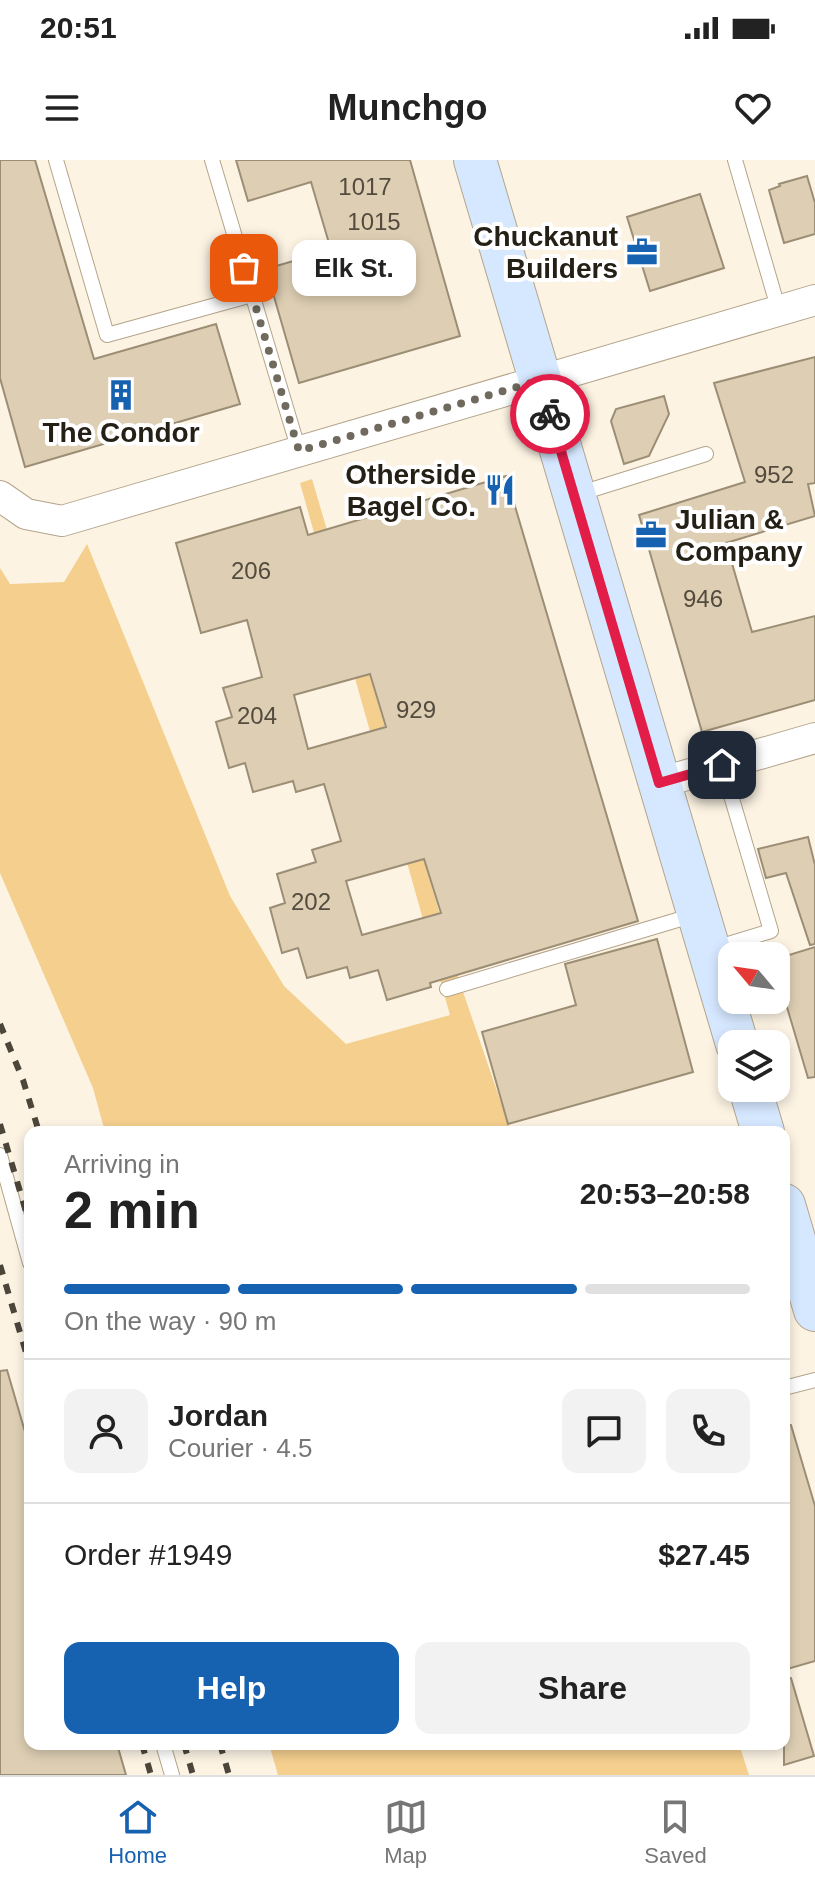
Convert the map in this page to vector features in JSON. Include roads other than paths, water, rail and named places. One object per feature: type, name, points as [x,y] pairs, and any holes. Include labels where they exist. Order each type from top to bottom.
[{"type":"main road","points":[[475,160],[733,1030]]},
{"type":"main road","points":[[754,1102],[761,1126]]},
{"type":"main road","points":[[790,1225],[815,1310]]},
{"type":"street","points":[[0,496],[26,514],[62,521],[815,300]]},
{"type":"street","points":[[659,783],[815,738]]},
{"type":"lane","points":[[56,160],[107,335],[252,295]]},
{"type":"lane","points":[[212,160],[299,451]]},
{"type":"lane","points":[[735,160],[779,311]]},
{"type":"lane","points":[[574,495],[706,454]]},
{"type":"lane","points":[[447,989],[704,932],[771,931],[722,765]]},
{"type":"lane","points":[[0,1155],[24,1241]]},
{"type":"lane","points":[[790,1386],[815,1380]]},
{"type":"lane","points":[[165,1750],[172,1775]]},
{"type":"railway","points":[[0,1024],[23,1080],[37,1126]]},
{"type":"railway","points":[[0,1124],[24,1205]]},
{"type":"railway","points":[[0,1265],[24,1346]]},
{"type":"railway","points":[[144,1750],[151,1775]]},
{"type":"railway","points":[[186,1750],[193,1775]]},
{"type":"railway","points":[[222,1750],[229,1775]]},
{"type":"place","name":"Chuckanut Builders","points":[[642,252]]},
{"type":"place","name":"Elk St.","points":[[244,268]]},
{"type":"place","name":"The Condor","points":[[121,395]]},
{"type":"place","name":"Otherside Bagel Co.","points":[[500,490]]},
{"type":"place","name":"Julian & Company","points":[[651,535]]}]
